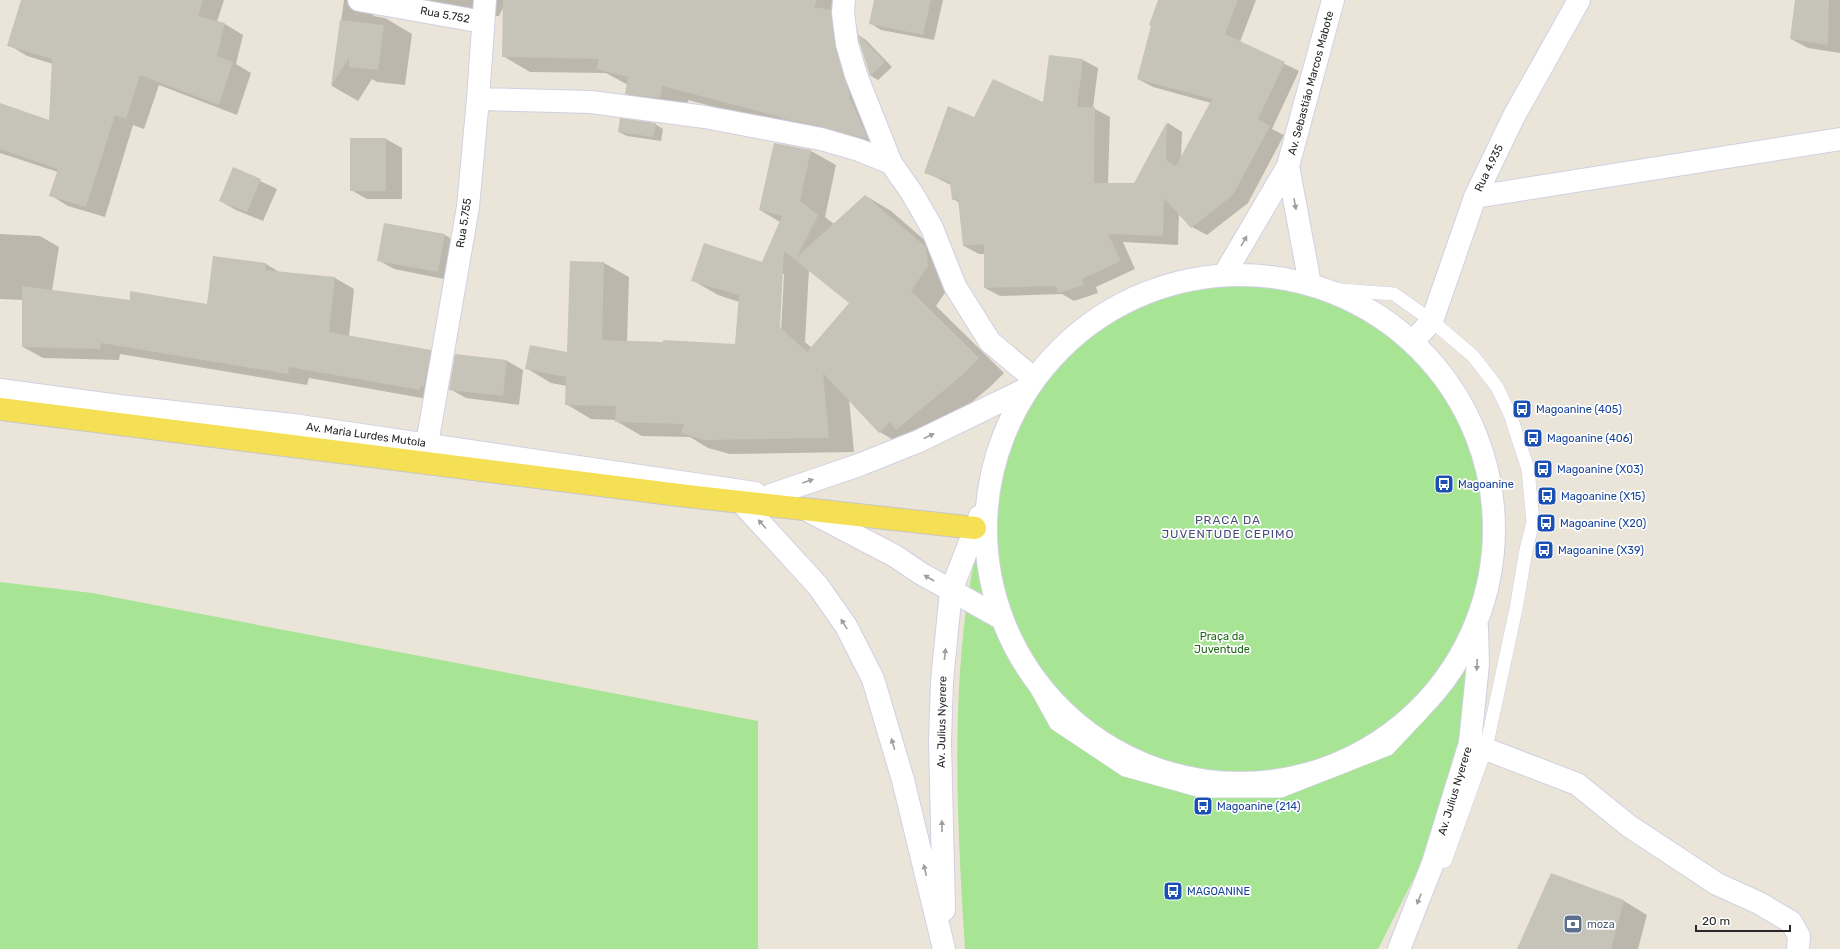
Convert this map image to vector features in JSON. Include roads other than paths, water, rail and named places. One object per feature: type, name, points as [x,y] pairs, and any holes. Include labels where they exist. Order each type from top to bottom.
[{"type":"main road","name":"Rua 5.752","points":[[359,0],[483,22]]},
{"type":"main road","name":"Rua 5.755","points":[[427,444],[468,207],[485,0]]},
{"type":"main road","points":[[844,0],[843,14],[847,44],[856,75],[891,163],[912,193],[932,228],[955,286],[990,342],[1030,383]]},
{"type":"main road","name":"Av. Sebastião Marcos Mabote","points":[[1224,275],[1288,166],[1333,0]]},
{"type":"main road","name":"Rua 4.935","points":[[1413,342],[1432,321],[1475,197],[1514,116],[1579,0]]},
{"type":"main road","points":[[478,99],[591,102],[705,117],[821,139],[858,150],[891,163]]},
{"type":"main road","points":[[1475,197],[1840,139]]},
{"type":"main road","name":"Av. Sebastião Marcos Mabote","points":[[1288,166],[1318,286]]},
{"type":"main road","points":[[1224,275],[1268,276],[1318,286],[1359,303],[1413,342],[1457,393],[1485,454],[1496,520],[1489,586],[1477,626],[1452,671],[1420,710],[1369,749],[1309,774],[1246,784],[1182,777],[1121,755],[1068,719],[1026,670],[999,617],[989,580],[984,541],[985,502],[993,462],[1006,424],[1030,383],[1071,337],[1118,305],[1169,284],[1224,275]]},
{"type":"main road","points":[[771,494],[860,465],[919,441],[1030,383]]},
{"type":"main road","name":"Av. Maria Lurdes Mutola","points":[[0,390],[119,406],[293,425],[730,490],[771,494]]},
{"type":"main road","points":[[0,409],[687,496],[975,528]]},
{"type":"main road","points":[[730,490],[818,586],[846,626],[873,680],[903,780],[944,949]]},
{"type":"main road","points":[[771,494],[807,510],[895,556],[951,591],[999,617]]},
{"type":"main road","name":"Av. Julius Nyerere","points":[[944,949],[940,741],[942,680],[951,591],[985,502]]},
{"type":"main road","name":"Av. Julius Nyerere","points":[[1399,949],[1478,746],[1477,626]]},
{"type":"main road","points":[[1478,746],[1577,784],[1629,826],[1717,884],[1759,902],[1791,922],[1799,936],[1798,949]]},
{"type":"lane","points":[[1318,286],[1394,294],[1432,321],[1473,356],[1497,387],[1510,414],[1528,469],[1533,522],[1526,550],[1516,610],[1478,746]]},
{"type":"place","name":"Magoanine (405)","points":[[1522,409]]},
{"type":"place","name":"Magoanine (406)","points":[[1533,438]]},
{"type":"place","name":"Magoanine (X03)","points":[[1543,469]]},
{"type":"place","name":"Magoanine","points":[[1444,484]]},
{"type":"place","name":"Magoanine (X15)","points":[[1547,496]]},
{"type":"place","name":"Magoanine (X20)","points":[[1546,523]]},
{"type":"place","name":"Magoanine (X39)","points":[[1544,550]]},
{"type":"place","name":"Magoanine (214)","points":[[1203,806]]},
{"type":"place","name":"MAGOANINE","points":[[1173,891]]},
{"type":"place","name":"moza","points":[[1573,924]]},
{"type":"district","name":"PRACA DA JUVENTUDE CEPIMO","points":[[1228,527]]},
{"type":"park label","name":"Praça da Juventude","points":[[1222,642]]}]
